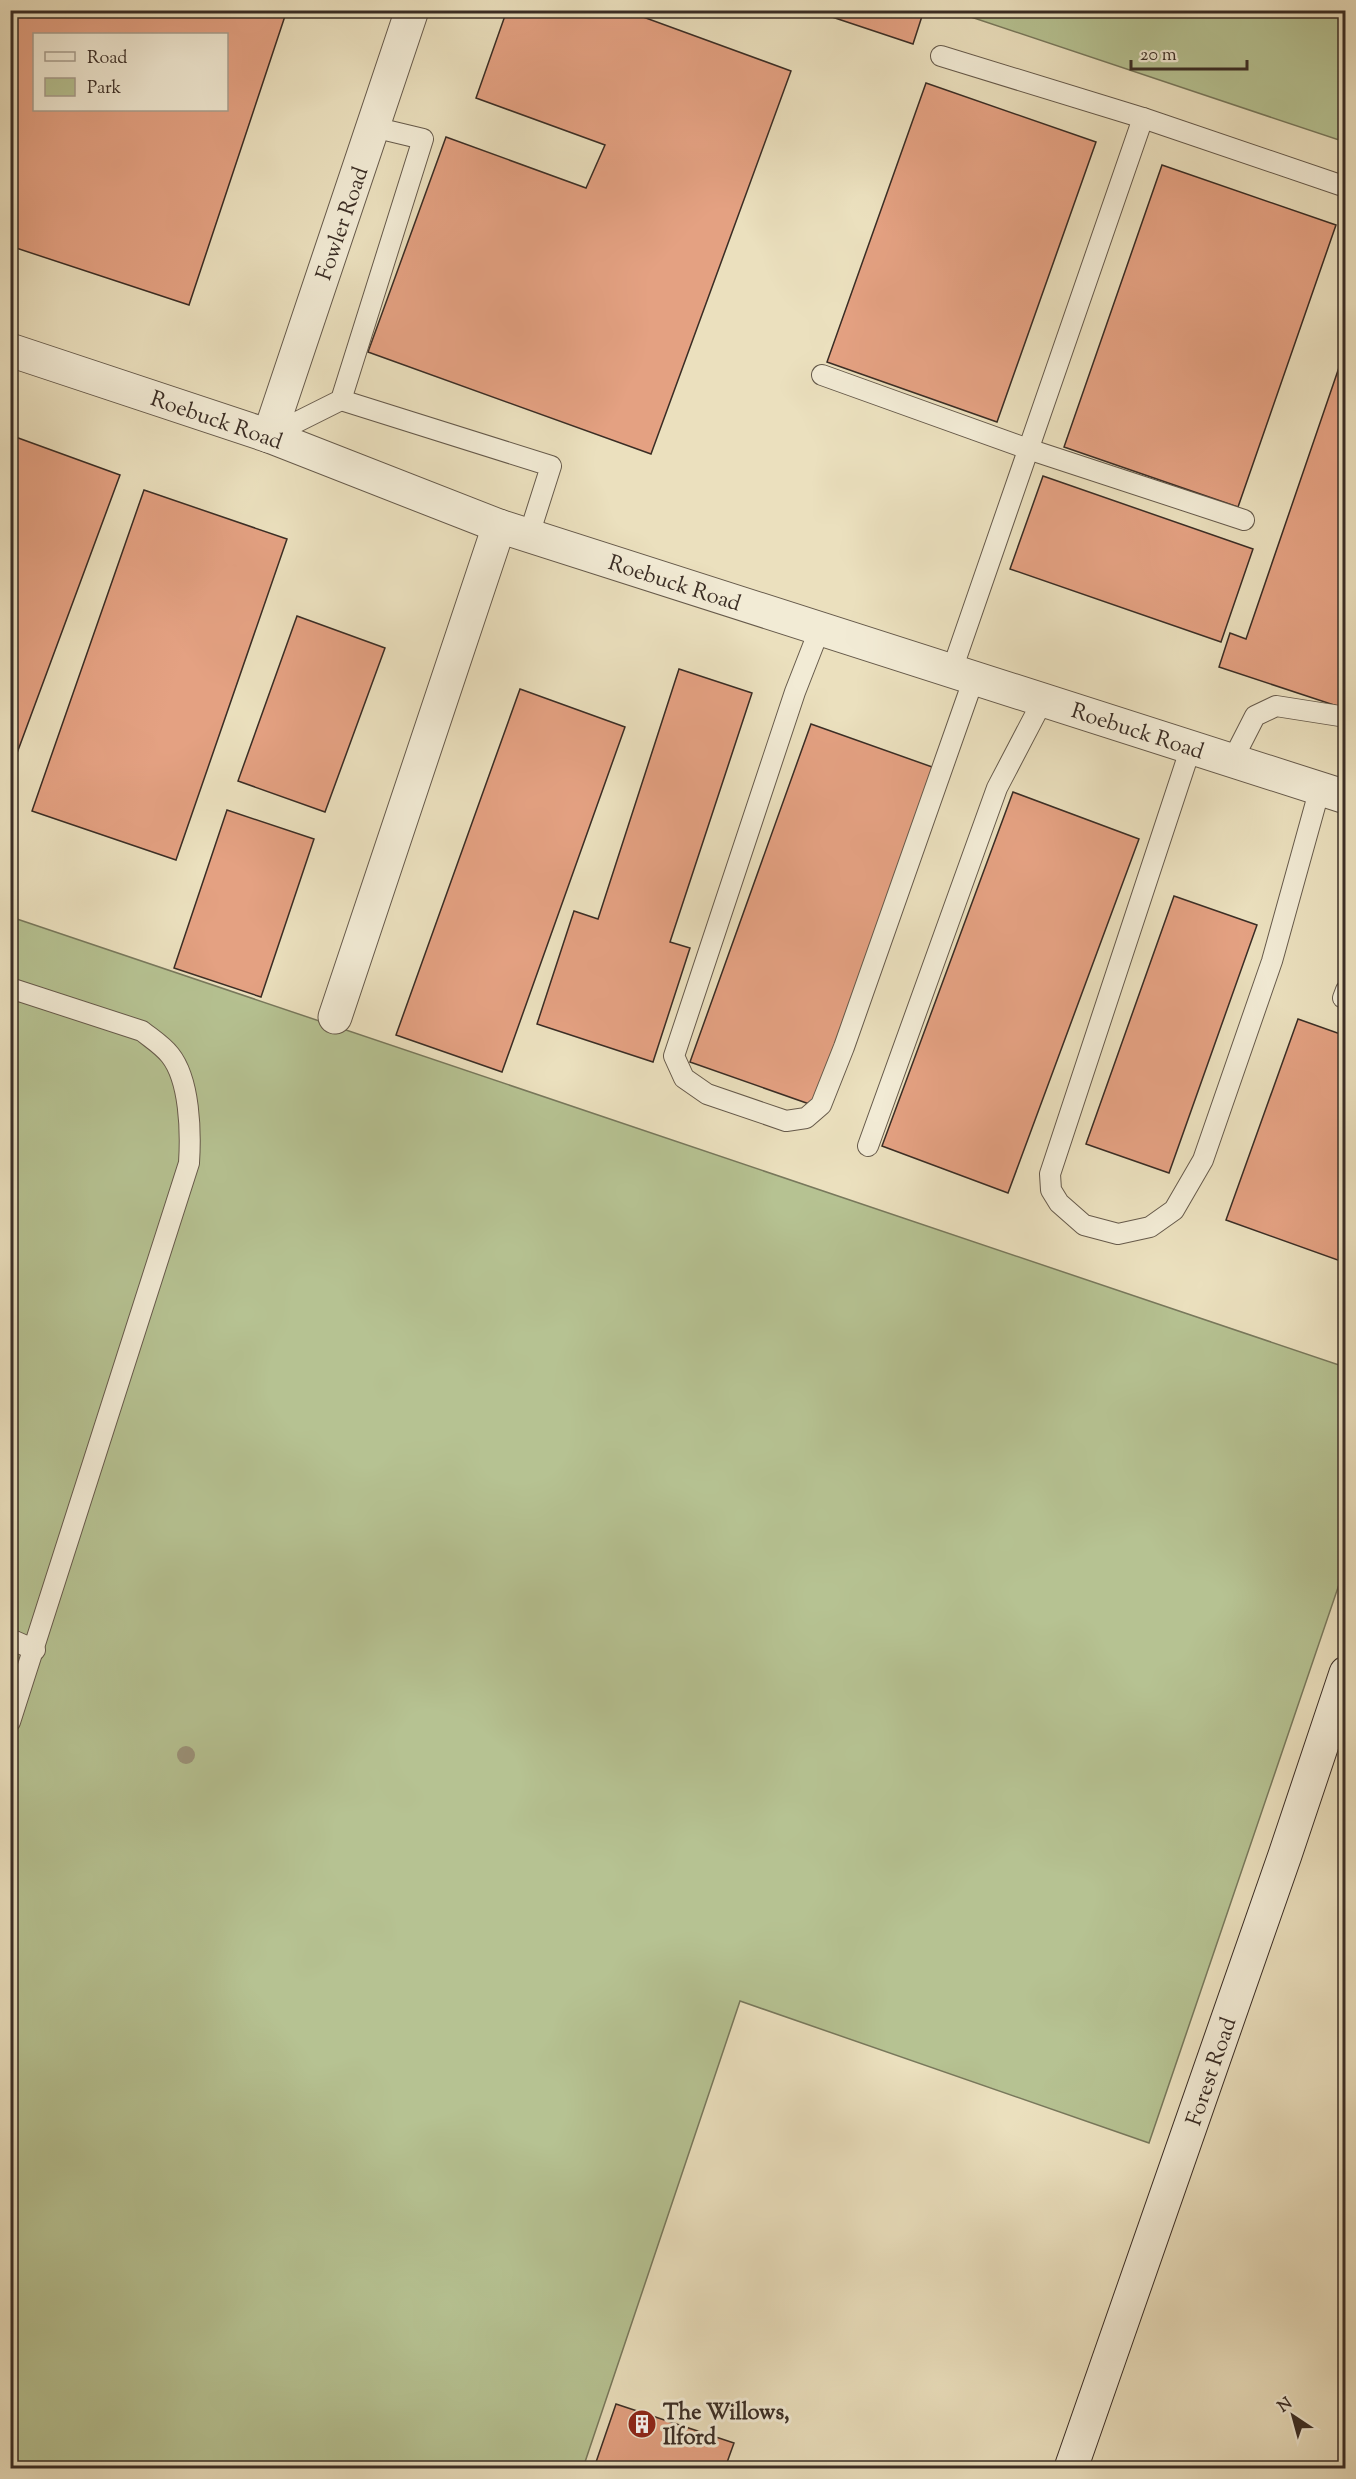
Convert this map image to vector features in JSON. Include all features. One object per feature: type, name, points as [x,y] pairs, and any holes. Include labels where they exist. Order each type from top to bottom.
[{"type":"street","name":"Fowler Road","points":[[269,436],[412,10]]},
{"type":"street","name":"Roebuck Road","points":[[10,350],[269,436],[514,531],[1333,792]]},
{"type":"street","points":[[335,1017],[514,531]]},
{"type":"street","name":"Forest Road","points":[[1071,2469],[1346,1673]]},
{"type":"lane","points":[[941,56],[1143,118],[1343,186]]},
{"type":"lane","points":[[820,628],[795,692],[674,1056],[684,1078],[707,1094],[786,1121],[806,1118],[821,1105],[844,1047],[963,674],[1028,449],[1143,118]]},
{"type":"lane","points":[[341,400],[423,139],[373,127]]},
{"type":"lane","points":[[822,375],[1028,449],[1244,520]]},
{"type":"lane","points":[[269,436],[341,400],[551,466],[514,531]]},
{"type":"lane","points":[[868,1146],[997,788],[1043,700]]},
{"type":"lane","points":[[1232,761],[1255,716],[1276,706],[1346,717]]},
{"type":"lane","points":[[1191,747],[1050,1174],[1052,1190],[1059,1203],[1084,1225],[1118,1234],[1150,1227],[1174,1210],[1203,1160],[1333,792]]},
{"type":"lane","points":[[10,988],[142,1032],[160,1044],[172,1057],[183,1078],[191,1138],[189,1162],[35,1650],[10,1722]]},
{"type":"lane","points":[[10,1639],[35,1650]]},
{"type":"green space","points":[[953,11],[1345,11],[1345,142]]},
{"type":"green space","points":[[11,917],[1345,1367],[1345,1567],[1149,2143],[740,2001],[583,2468],[11,2468]]},
{"type":"building","points":[[17,10],[287,10],[189,305],[10,246],[10,30]]},
{"type":"building","points":[[507,10],[624,10],[791,71],[651,454],[368,352],[446,137],[586,188],[605,145],[476,98]]},
{"type":"building","points":[[811,10],[924,10],[913,44]]},
{"type":"building","points":[[926,83],[1096,142],[997,422],[827,362]]},
{"type":"building","points":[[1162,165],[1336,225],[1238,507],[1064,447]]},
{"type":"building","points":[[1346,347],[1346,709],[1219,667],[1230,633],[1246,639]]},
{"type":"building","points":[[10,435],[120,475],[10,772]]},
{"type":"building","points":[[1043,476],[1253,549],[1221,642],[1010,569]]},
{"type":"building","points":[[144,490],[287,539],[176,860],[32,811]]},
{"type":"building","points":[[297,616],[385,648],[325,812],[238,781]]},
{"type":"building","points":[[679,669],[752,693],[670,942],[690,948],[653,1062],[537,1024],[574,911],[598,919]]},
{"type":"building","points":[[520,689],[625,727],[502,1072],[396,1035]]},
{"type":"building","points":[[811,724],[935,768],[815,1106],[690,1062]]},
{"type":"building","points":[[1013,792],[1139,839],[1008,1193],[882,1146]]},
{"type":"building","points":[[227,810],[314,839],[261,997],[174,968]]},
{"type":"building","points":[[1174,896],[1257,925],[1169,1173],[1086,1144]]},
{"type":"building","points":[[1298,1019],[1346,1036],[1346,1263],[1226,1220]]},
{"type":"building","name":"The Willows, Ilford","points":[[616,2404],[734,2443],[725,2468],[594,2468]]},
{"type":"place","name":"The Willows, Ilford","points":[[642,2424]]}]
